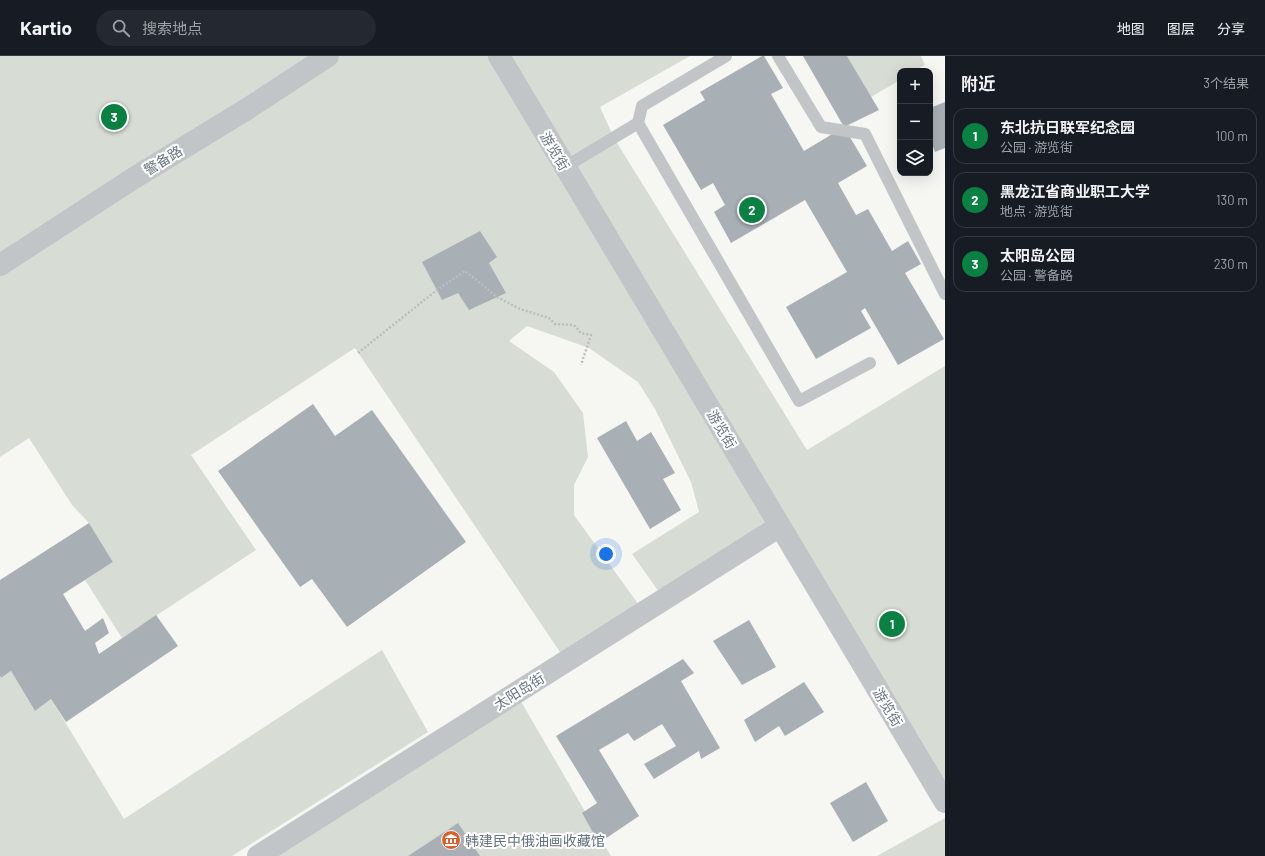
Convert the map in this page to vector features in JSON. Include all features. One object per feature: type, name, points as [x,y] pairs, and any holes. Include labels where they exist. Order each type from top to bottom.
[{"type":"street","name":"警备路","points":[[0,266],[134,178],[247,109],[328,56]]},
{"type":"street","name":"游览街","points":[[498,56],[945,802]]},
{"type":"street","name":"太阳岛街","points":[[258,856],[780,526]]},
{"type":"lane","points":[[726,56],[642,106],[638,123],[799,401],[870,363]]},
{"type":"lane","points":[[778,56],[821,127],[865,134],[945,294]]},
{"type":"lane","points":[[565,167],[638,123]]},
{"type":"path","points":[[358,353],[437,290],[465,271],[497,297],[520,309],[550,318],[555,324],[574,325],[581,333],[591,335],[581,366]]},
{"type":"shaded area","points":[[0,56],[321,56],[0,265]]},
{"type":"shaded area","points":[[327,56],[690,56],[600,107],[614,138],[807,450],[945,366],[945,802],[780,526],[664,599],[632,554],[699,512],[691,482],[655,409],[638,382],[589,348],[527,326],[509,341],[554,372],[583,413],[588,457],[574,485],[574,515],[644,612],[566,661],[355,348],[191,455],[256,550],[122,638],[85,580],[113,562],[89,523],[72,505],[29,438],[0,457],[0,267]]},
{"type":"shaded area","points":[[847,56],[921,56],[925,65],[920,68],[897,68],[897,82],[871,97]]},
{"type":"shaded area","points":[[382,650],[428,732],[232,856],[0,856],[0,676],[1,678],[11,671],[35,711],[51,699],[124,819]]},
{"type":"shaded area","points":[[516,693],[611,856],[258,856]]},
{"type":"shaded area","points":[[945,818],[945,856],[877,856]]},
{"type":"building","points":[[764,56],[783,88],[771,94],[804,151],[844,127],[867,166],[838,183],[856,215],[868,209],[892,251],[908,241],[921,264],[905,273],[944,339],[898,365],[865,308],[861,311],[871,328],[816,359],[786,307],[847,272],[805,200],[731,243],[714,212],[725,205],[713,183],[701,190],[663,125],[705,100],[700,92]]},
{"type":"building","points":[[803,56],[847,56],[879,110],[844,127]]},
{"type":"building","points":[[945,102],[945,148],[935,152],[933,146],[933,107]]},
{"type":"building","points":[[480,231],[497,257],[489,263],[506,293],[469,310],[458,293],[442,300],[422,262]]},
{"type":"building","points":[[313,404],[335,436],[372,410],[466,542],[347,627],[312,579],[300,587],[218,471]]},
{"type":"building","points":[[626,421],[637,441],[651,432],[675,473],[663,479],[681,510],[650,529],[597,438]]},
{"type":"building","points":[[89,523],[113,562],[63,594],[85,631],[103,618],[109,633],[95,643],[99,654],[156,615],[178,646],[66,722],[51,699],[35,711],[11,671],[1,678],[0,676],[0,580]]},
{"type":"building","points":[[749,620],[776,667],[742,685],[713,641]]},
{"type":"building","points":[[683,659],[694,673],[681,681],[720,748],[701,759],[699,751],[654,779],[644,764],[676,746],[662,724],[634,741],[628,733],[599,750],[639,816],[599,843],[582,813],[597,803],[556,736]]},
{"type":"building","points":[[804,682],[824,712],[785,736],[779,726],[755,742],[744,720]]},
{"type":"building","points":[[866,782],[888,821],[853,842],[830,803]]},
{"type":"building","name":"韩建民中俄油画收藏馆","points":[[458,823],[480,856],[408,856]]},
{"type":"place","name":"太阳岛公园","points":[[114,117]]},
{"type":"place","name":"黑龙江省商业职工大学","points":[[752,210]]},
{"type":"place","name":"东北抗日联军纪念园","points":[[892,624]]},
{"type":"place","name":"韩建民中俄油画收藏馆","points":[[451,840]]}]
